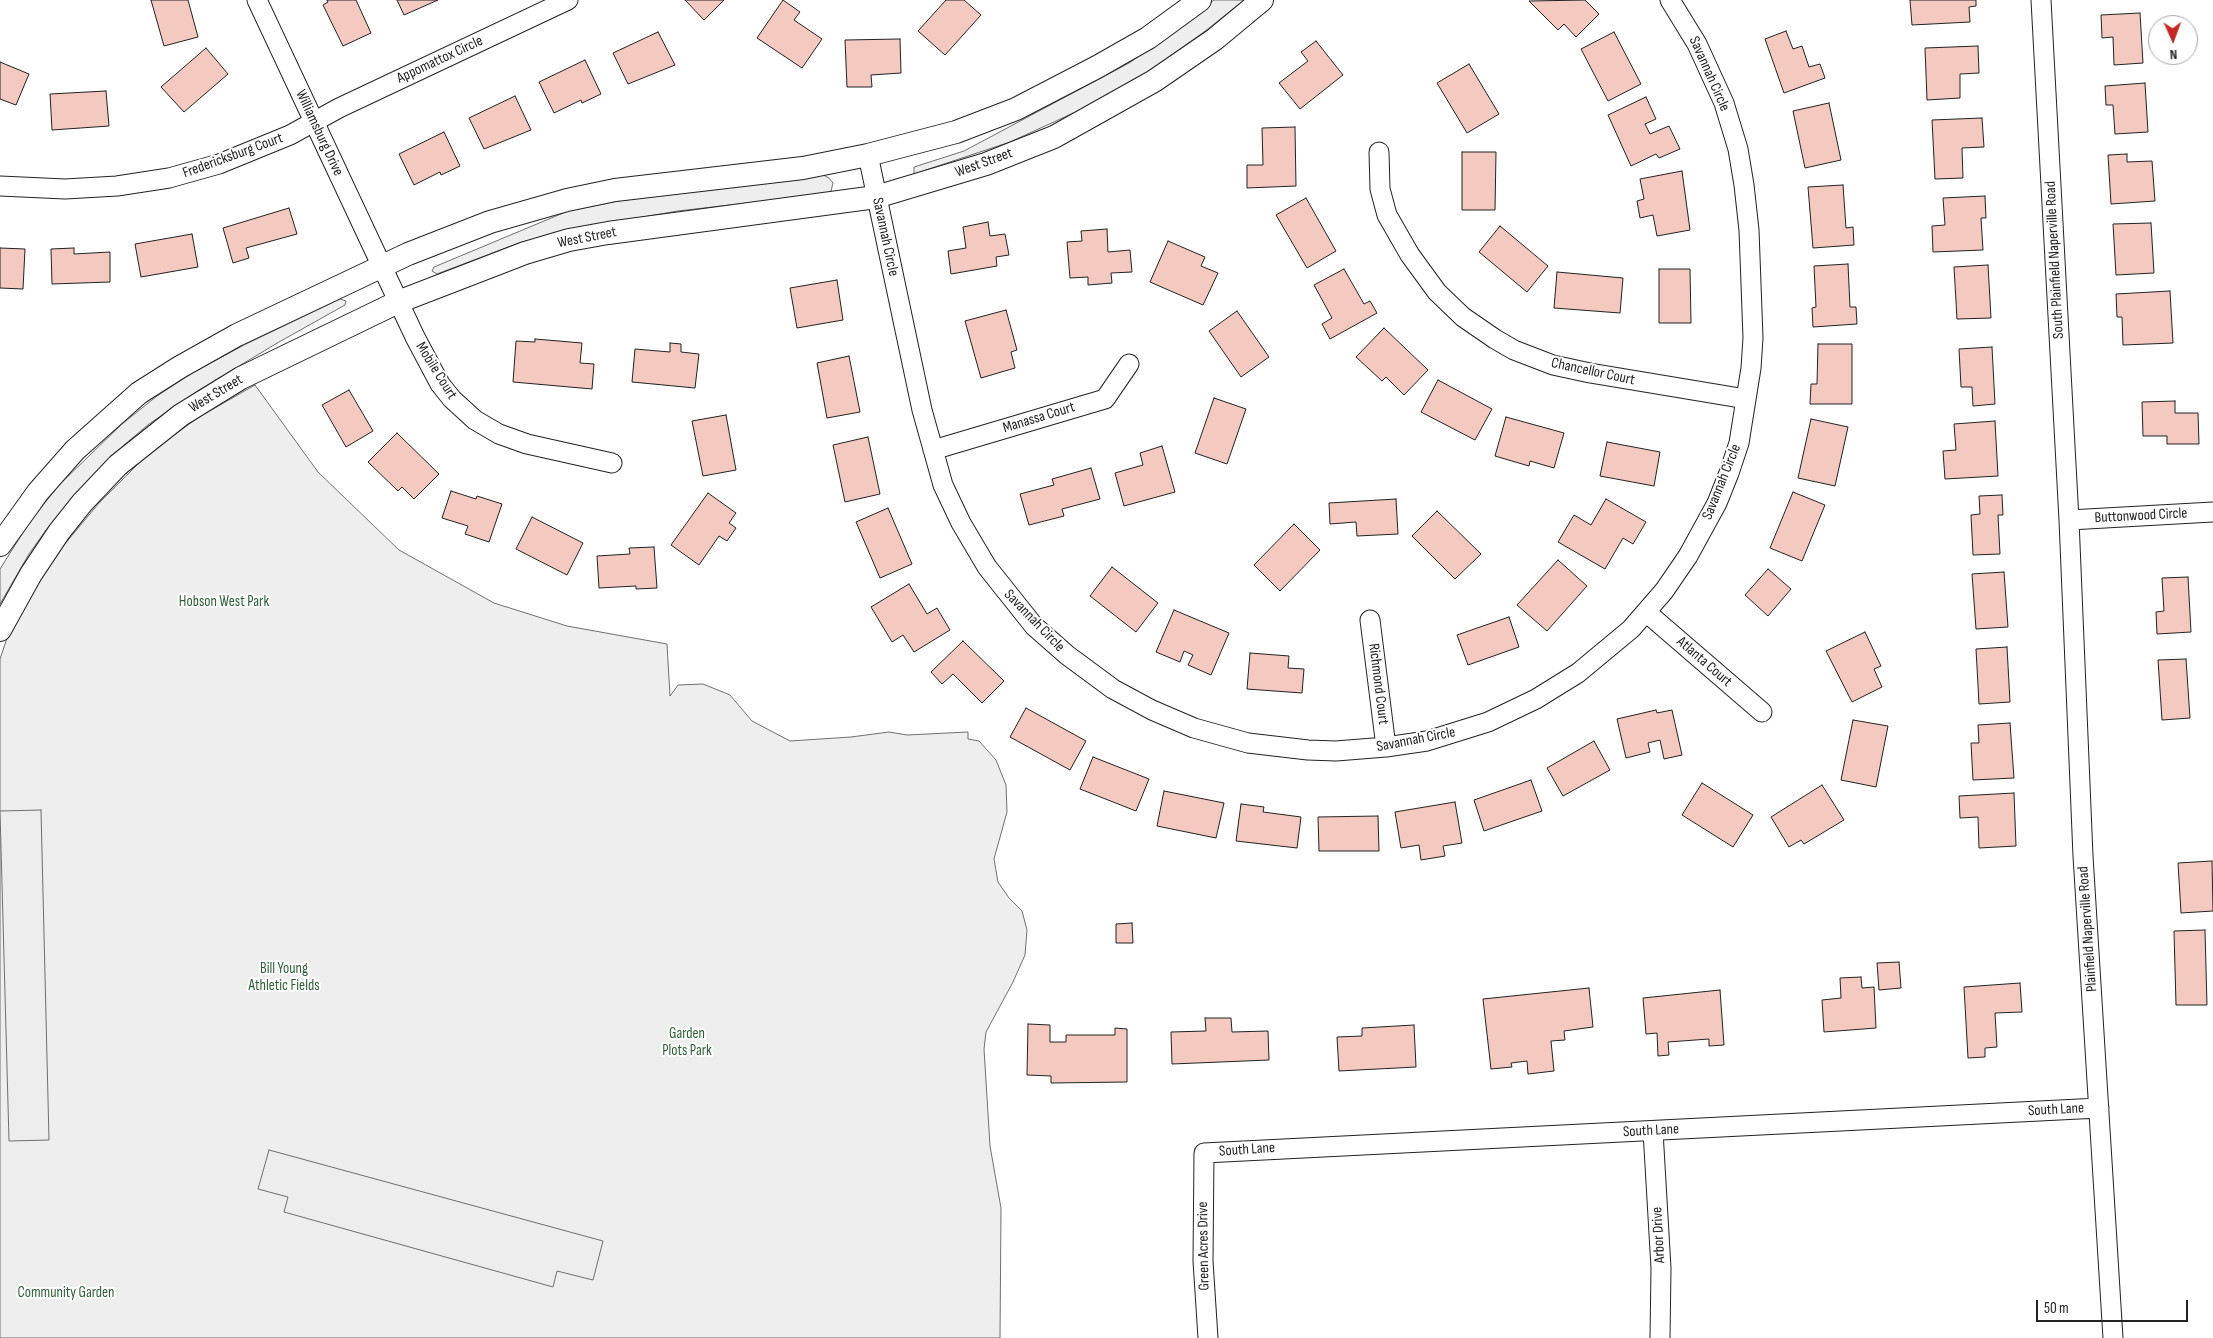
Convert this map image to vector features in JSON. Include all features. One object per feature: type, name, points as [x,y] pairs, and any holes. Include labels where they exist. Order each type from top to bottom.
[{"type":"street","name":"Williamsburg Drive","points":[[256,0],[380,267]]},
{"type":"street","name":"Appomattox Circle","points":[[314,123],[339,108],[568,0]]},
{"type":"street","points":[[0,545],[38,492],[75,450],[139,394],[180,367],[237,335],[380,267],[451,236],[490,222],[567,200],[615,190],[803,168],[868,155],[956,132],[1016,108],[1097,67],[1148,38],[1200,0]]},
{"type":"street","name":"West Street","points":[[0,630],[31,574],[59,532],[82,503],[118,465],[181,416],[241,378],[398,302],[525,252],[569,240],[664,225],[876,197],[986,164],[1054,137],[1154,81],[1215,39],[1262,0]]},
{"type":"street","name":"Savannah Circle","points":[[868,155],[922,410],[944,485],[961,522],[999,584],[1034,626],[1067,656],[1113,689],[1152,710],[1194,728],[1248,743],[1308,750],[1336,751],[1427,741],[1496,719],[1536,699],[1596,660],[1631,629],[1664,592],[1688,556],[1717,503],[1739,443],[1753,338],[1749,230],[1738,149],[1724,103],[1709,68],[1697,44],[1670,0]]},
{"type":"street","name":"South Plainfield Naperville Road","points":[[2041,0],[2069,520]]},
{"type":"street","name":"Fredericksburg Court","points":[[0,186],[65,189],[117,186],[169,178],[219,164],[290,135],[314,123]]},
{"type":"street","name":"Chancellor Court","points":[[1379,152],[1380,189],[1387,215],[1410,255],[1437,292],[1463,317],[1495,339],[1514,350],[1553,365],[1590,373],[1746,398]]},
{"type":"street","name":"Mobile Court","points":[[380,267],[440,384],[452,399],[475,420],[499,434],[527,444],[612,463]]},
{"type":"street","name":"Manassa Court","points":[[933,450],[1105,399],[1129,364]]},
{"type":"street","name":"Buttonwood Circle","points":[[2069,520],[2213,512]]},
{"type":"street","name":"Plainfield Naperville Road","points":[[2069,520],[2083,856],[2112,1338]]},
{"type":"street","name":"Atlanta Court","points":[[1646,612],[1762,712]]},
{"type":"street","name":"Richmond Court","points":[[1370,620],[1386,747]]},
{"type":"street","name":"South Lane","points":[[1204,1153],[1272,1148],[2099,1108]]},
{"type":"street","name":"Arbor Drive","points":[[1653,1131],[1661,1268],[1660,1338]]},
{"type":"street","name":"Green Acres Drive","points":[[1204,1153],[1203,1261],[1208,1338]]},
{"type":"green space","points":[[1214,0],[1244,0],[1204,32],[1144,75],[1080,110],[1010,142],[914,174],[914,167],[964,151],[1129,63],[1188,22]]},
{"type":"green space","points":[[823,175],[833,183],[831,191],[825,194],[678,211],[578,228],[519,243],[437,274],[432,271],[434,267],[568,211],[618,201]]},
{"type":"green space","points":[[340,299],[346,301],[345,305],[199,390],[149,424],[124,445],[80,490],[46,530],[29,554],[0,604],[0,569],[29,523],[59,485],[122,424],[157,396],[192,373],[244,345]]},
{"type":"green space","name":"Garden Plots Park","points":[[255,385],[318,472],[399,550],[494,603],[567,626],[667,644],[670,696],[678,685],[703,684],[730,695],[752,721],[790,741],[851,737],[889,732],[907,735],[968,732],[968,739],[979,741],[996,760],[1006,785],[1007,812],[994,859],[998,882],[1009,898],[1022,911],[1027,930],[1025,955],[986,1032],[984,1049],[990,1146],[1001,1208],[1000,1338],[0,1338],[0,659],[6,641],[31,594],[59,551],[99,503],[150,452],[199,417]]},
{"type":"shaded area","points":[[41,810],[49,1140],[9,1141],[0,811]]},
{"type":"shaded area","points":[[269,1150],[603,1241],[593,1280],[557,1271],[553,1287],[284,1212],[288,1197],[258,1189]]},
{"type":"building","points":[[151,0],[188,0],[198,37],[164,46]]},
{"type":"building","points":[[327,0],[356,0],[371,33],[343,46],[323,5],[328,2]]},
{"type":"building","points":[[397,0],[438,0],[404,15]]},
{"type":"building","points":[[685,0],[724,0],[704,20]]},
{"type":"building","points":[[783,0],[800,12],[794,20],[822,39],[802,68],[757,38]]},
{"type":"building","points":[[946,0],[964,0],[981,15],[945,55],[918,31]]},
{"type":"building","points":[[1585,0],[1599,14],[1576,37],[1564,24],[1558,30],[1529,1]]},
{"type":"building","points":[[1910,0],[1976,0],[1976,6],[1969,7],[1970,22],[1912,25]]},
{"type":"building","points":[[2140,13],[2143,63],[2114,65],[2113,37],[2102,38],[2101,15]]},
{"type":"building","points":[[1786,31],[1793,49],[1802,46],[1809,67],[1820,64],[1825,78],[1784,93],[1765,39]]},
{"type":"building","points":[[658,32],[675,65],[628,84],[613,53]]},
{"type":"building","points":[[1614,32],[1641,84],[1608,101],[1581,49]]},
{"type":"building","points":[[900,39],[901,73],[871,75],[872,87],[847,87],[845,40]]},
{"type":"building","points":[[1316,41],[1343,75],[1300,109],[1279,83],[1308,61],[1301,52]]},
{"type":"building","points":[[1978,46],[1979,73],[1960,74],[1960,98],[1927,100],[1925,48]]},
{"type":"building","points":[[206,48],[228,74],[184,112],[161,87]]},
{"type":"building","points":[[585,60],[601,94],[582,103],[581,100],[554,113],[539,82]]},
{"type":"building","points":[[0,62],[29,74],[16,105],[0,99]]},
{"type":"building","points":[[1469,64],[1499,114],[1467,133],[1437,83]]},
{"type":"building","points":[[2145,83],[2148,132],[2115,134],[2113,105],[2106,105],[2105,86]]},
{"type":"building","points":[[106,91],[109,126],[52,130],[50,94]]},
{"type":"building","points":[[515,96],[531,130],[484,149],[469,118]]},
{"type":"building","points":[[1646,97],[1656,119],[1645,124],[1650,134],[1669,126],[1680,149],[1659,158],[1656,154],[1631,166],[1608,115]]},
{"type":"building","points":[[1829,103],[1841,160],[1805,168],[1793,111]]},
{"type":"building","points":[[1982,118],[1984,147],[1962,148],[1963,178],[1935,179],[1932,120]]},
{"type":"building","points":[[1295,127],[1296,186],[1247,188],[1247,165],[1263,165],[1262,128]]},
{"type":"building","points":[[444,132],[460,166],[441,175],[440,172],[414,185],[399,154]]},
{"type":"building","points":[[1462,152],[1496,152],[1495,210],[1462,210]]},
{"type":"building","points":[[2127,154],[2127,162],[2152,161],[2155,201],[2111,204],[2108,155]]},
{"type":"building","points":[[1682,171],[1690,230],[1657,236],[1653,215],[1640,218],[1637,201],[1644,199],[1640,179]]},
{"type":"building","points":[[1843,185],[1846,228],[1853,227],[1854,245],[1813,248],[1808,187]]},
{"type":"building","points":[[1985,196],[1986,218],[1981,218],[1983,250],[1933,252],[1932,226],[1945,225],[1943,198]]},
{"type":"building","points":[[1306,198],[1336,251],[1307,268],[1276,215]]},
{"type":"building","points":[[289,208],[297,234],[246,248],[249,258],[233,263],[223,228]]},
{"type":"building","points":[[988,222],[990,236],[1005,234],[1009,255],[996,257],[997,266],[951,274],[948,251],[966,248],[963,227]]},
{"type":"building","points":[[2151,223],[2154,273],[2116,275],[2113,224]]},
{"type":"building","points":[[1500,226],[1548,266],[1527,292],[1479,252]]},
{"type":"building","points":[[1107,229],[1108,252],[1130,250],[1132,272],[1111,273],[1112,283],[1088,285],[1088,277],[1070,278],[1067,242],[1082,241],[1081,231]]},
{"type":"building","points":[[192,234],[198,267],[141,277],[135,244]]},
{"type":"building","points":[[1168,241],[1205,257],[1201,266],[1218,273],[1203,305],[1150,282]]},
{"type":"building","points":[[0,248],[25,249],[23,289],[0,288]]},
{"type":"building","points":[[74,248],[74,254],[110,252],[110,282],[52,284],[51,249]]},
{"type":"building","points":[[1848,264],[1850,307],[1856,307],[1857,324],[1813,327],[1812,308],[1816,307],[1814,266]]},
{"type":"building","points":[[1988,265],[1991,318],[1957,319],[1954,267]]},
{"type":"building","points":[[1344,269],[1364,304],[1370,301],[1377,313],[1330,339],[1322,324],[1332,318],[1314,285]]},
{"type":"building","points":[[1659,269],[1690,269],[1691,323],[1659,323]]},
{"type":"building","points":[[1557,272],[1623,278],[1620,313],[1554,308]]},
{"type":"building","points":[[837,280],[843,320],[797,328],[790,288]]},
{"type":"building","points":[[2170,291],[2173,343],[2123,345],[2122,317],[2117,317],[2116,294]]},
{"type":"building","points":[[1006,310],[1017,350],[1011,352],[1015,368],[981,378],[965,321]]},
{"type":"building","points":[[1237,311],[1269,357],[1241,377],[1209,331]]},
{"type":"building","points":[[1384,328],[1428,370],[1404,395],[1386,377],[1382,381],[1356,357]]},
{"type":"building","points":[[535,339],[582,343],[580,363],[594,364],[592,389],[513,382],[516,341],[535,342]]},
{"type":"building","points":[[670,343],[681,344],[681,352],[699,354],[695,388],[632,382],[635,349],[670,352]]},
{"type":"building","points":[[1818,344],[1852,344],[1852,404],[1810,404],[1811,384],[1817,384]]},
{"type":"building","points":[[1992,347],[1995,404],[1973,406],[1972,387],[1961,387],[1959,349]]},
{"type":"building","points":[[849,356],[860,412],[827,418],[817,363]]},
{"type":"building","points":[[1438,380],[1492,409],[1475,440],[1421,412]]},
{"type":"building","points":[[349,390],[373,431],[346,447],[322,405]]},
{"type":"building","points":[[1214,398],[1246,409],[1227,464],[1195,453]]},
{"type":"building","points":[[2175,401],[2175,413],[2198,413],[2199,444],[2167,444],[2167,436],[2143,436],[2142,402]]},
{"type":"building","points":[[726,415],[736,470],[703,476],[692,421]]},
{"type":"building","points":[[1506,417],[1564,433],[1554,468],[1530,461],[1529,466],[1495,456]]},
{"type":"building","points":[[1811,419],[1848,427],[1835,486],[1798,478]]},
{"type":"building","points":[[1995,421],[1998,476],[1945,479],[1943,451],[1956,450],[1954,424]]},
{"type":"building","points":[[397,433],[439,474],[414,499],[402,487],[398,491],[368,462]]},
{"type":"building","points":[[868,437],[880,494],[845,502],[833,445]]},
{"type":"building","points":[[1607,442],[1660,452],[1654,486],[1600,476]]},
{"type":"building","points":[[1162,446],[1175,492],[1124,506],[1115,473],[1143,465],[1140,453]]},
{"type":"building","points":[[1091,468],[1100,499],[1062,509],[1064,516],[1029,525],[1020,494],[1054,485],[1052,479]]},
{"type":"building","points":[[451,491],[476,499],[477,496],[502,504],[489,542],[465,534],[468,526],[442,518]]},
{"type":"building","points":[[1793,492],[1825,505],[1802,561],[1770,548]]},
{"type":"building","points":[[708,493],[736,513],[729,523],[736,528],[727,541],[719,536],[699,565],[671,545]]},
{"type":"building","points":[[2002,495],[2003,515],[1998,515],[2000,554],[1973,555],[1971,515],[1980,514],[1979,496]]},
{"type":"building","points":[[1396,499],[1398,534],[1357,536],[1356,522],[1330,524],[1329,503]]},
{"type":"building","points":[[1606,499],[1646,522],[1633,544],[1623,538],[1605,569],[1558,542],[1574,515],[1591,525]]},
{"type":"building","points":[[888,508],[912,564],[880,578],[856,522]]},
{"type":"building","points":[[1437,511],[1481,554],[1455,579],[1412,536]]},
{"type":"building","points":[[532,517],[583,543],[567,575],[516,549]]},
{"type":"building","points":[[1294,524],[1320,550],[1280,591],[1254,565]]},
{"type":"building","points":[[654,547],[657,588],[636,589],[636,586],[599,588],[597,556],[630,554],[629,548]]},
{"type":"building","points":[[1558,560],[1587,586],[1547,631],[1517,605]]},
{"type":"building","points":[[1112,567],[1158,603],[1136,632],[1090,596]]},
{"type":"building","points":[[1768,569],[1791,589],[1768,616],[1745,595]]},
{"type":"building","points":[[2004,572],[2008,627],[1976,629],[1972,574]]},
{"type":"building","points":[[2188,577],[2191,632],[2157,634],[2156,612],[2164,611],[2162,578]]},
{"type":"building","points":[[909,584],[927,614],[937,608],[950,630],[914,652],[903,635],[892,642],[871,607]]},
{"type":"building","points":[[1174,610],[1229,633],[1211,675],[1188,665],[1193,655],[1184,651],[1180,662],[1156,652]]},
{"type":"building","points":[[1509,617],[1519,647],[1468,665],[1457,635]]},
{"type":"building","points":[[1865,632],[1881,666],[1874,669],[1882,687],[1852,702],[1826,651]]},
{"type":"building","points":[[963,641],[1004,681],[982,703],[953,674],[942,684],[931,672]]},
{"type":"building","points":[[2007,647],[2010,702],[1979,704],[1976,649]]},
{"type":"building","points":[[1250,653],[1289,656],[1288,668],[1304,669],[1302,693],[1247,689]]},
{"type":"building","points":[[2186,659],[2190,718],[2162,720],[2158,660]]},
{"type":"building","points":[[1026,708],[1086,741],[1070,770],[1010,737]]},
{"type":"building","points":[[1656,710],[1657,713],[1672,710],[1682,755],[1664,759],[1660,740],[1648,743],[1650,752],[1626,758],[1617,719]]},
{"type":"building","points":[[1853,720],[1888,726],[1876,787],[1841,780]]},
{"type":"building","points":[[2010,723],[2014,778],[1973,780],[1971,743],[1979,743],[1978,725]]},
{"type":"building","points":[[1594,741],[1610,770],[1563,796],[1547,768]]},
{"type":"building","points":[[1093,757],[1149,779],[1136,811],[1080,789]]},
{"type":"building","points":[[1531,780],[1542,811],[1484,831],[1474,800]]},
{"type":"building","points":[[1702,783],[1753,815],[1733,847],[1682,815]]},
{"type":"building","points":[[1822,785],[1844,820],[1804,844],[1801,840],[1789,847],[1771,817]]},
{"type":"building","points":[[1164,791],[1224,803],[1216,838],[1157,826]]},
{"type":"building","points":[[2014,793],[2016,846],[1979,848],[1978,817],[1960,818],[1959,796]]},
{"type":"building","points":[[1455,802],[1462,843],[1443,846],[1445,856],[1421,860],[1419,845],[1401,848],[1395,812]]},
{"type":"building","points":[[1241,804],[1264,807],[1263,812],[1301,817],[1297,848],[1236,841]]},
{"type":"building","points":[[1378,816],[1379,851],[1319,851],[1318,817]]},
{"type":"building","points":[[2212,861],[2213,911],[2181,913],[2178,863]]},
{"type":"building","points":[[1132,923],[1133,943],[1116,943],[1116,924]]},
{"type":"building","points":[[2205,930],[2207,1005],[2176,1005],[2174,931]]},
{"type":"building","points":[[1899,962],[1901,988],[1879,990],[1877,963]]},
{"type":"building","points":[[1861,977],[1862,988],[1874,987],[1876,1028],[1824,1032],[1822,1000],[1841,998],[1840,978]]},
{"type":"building","points":[[2020,983],[2022,1012],[1995,1013],[1997,1047],[1985,1048],[1985,1057],[1968,1058],[1964,987]]},
{"type":"building","points":[[1589,988],[1593,1027],[1564,1031],[1565,1040],[1551,1041],[1554,1071],[1528,1074],[1527,1061],[1511,1063],[1512,1067],[1491,1069],[1483,999]]},
{"type":"building","points":[[1720,990],[1724,1045],[1709,1046],[1709,1039],[1668,1042],[1669,1055],[1658,1056],[1657,1033],[1646,1034],[1643,998]]},
{"type":"building","points":[[1205,1018],[1231,1018],[1232,1032],[1268,1031],[1269,1060],[1172,1064],[1171,1032],[1206,1031]]},
{"type":"building","points":[[1028,1024],[1050,1025],[1050,1042],[1066,1042],[1066,1035],[1115,1035],[1115,1028],[1127,1029],[1127,1082],[1051,1083],[1051,1076],[1027,1075]]},
{"type":"building","points":[[1414,1025],[1416,1067],[1339,1071],[1337,1037],[1362,1036],[1362,1028]]},
{"type":"park label","name":"Hobson West Park","points":[[224,602]]},
{"type":"park label","name":"Bill Young Athletic Fields","points":[[284,978]]},
{"type":"park label","name":"Community Garden","points":[[66,1293]]}]
